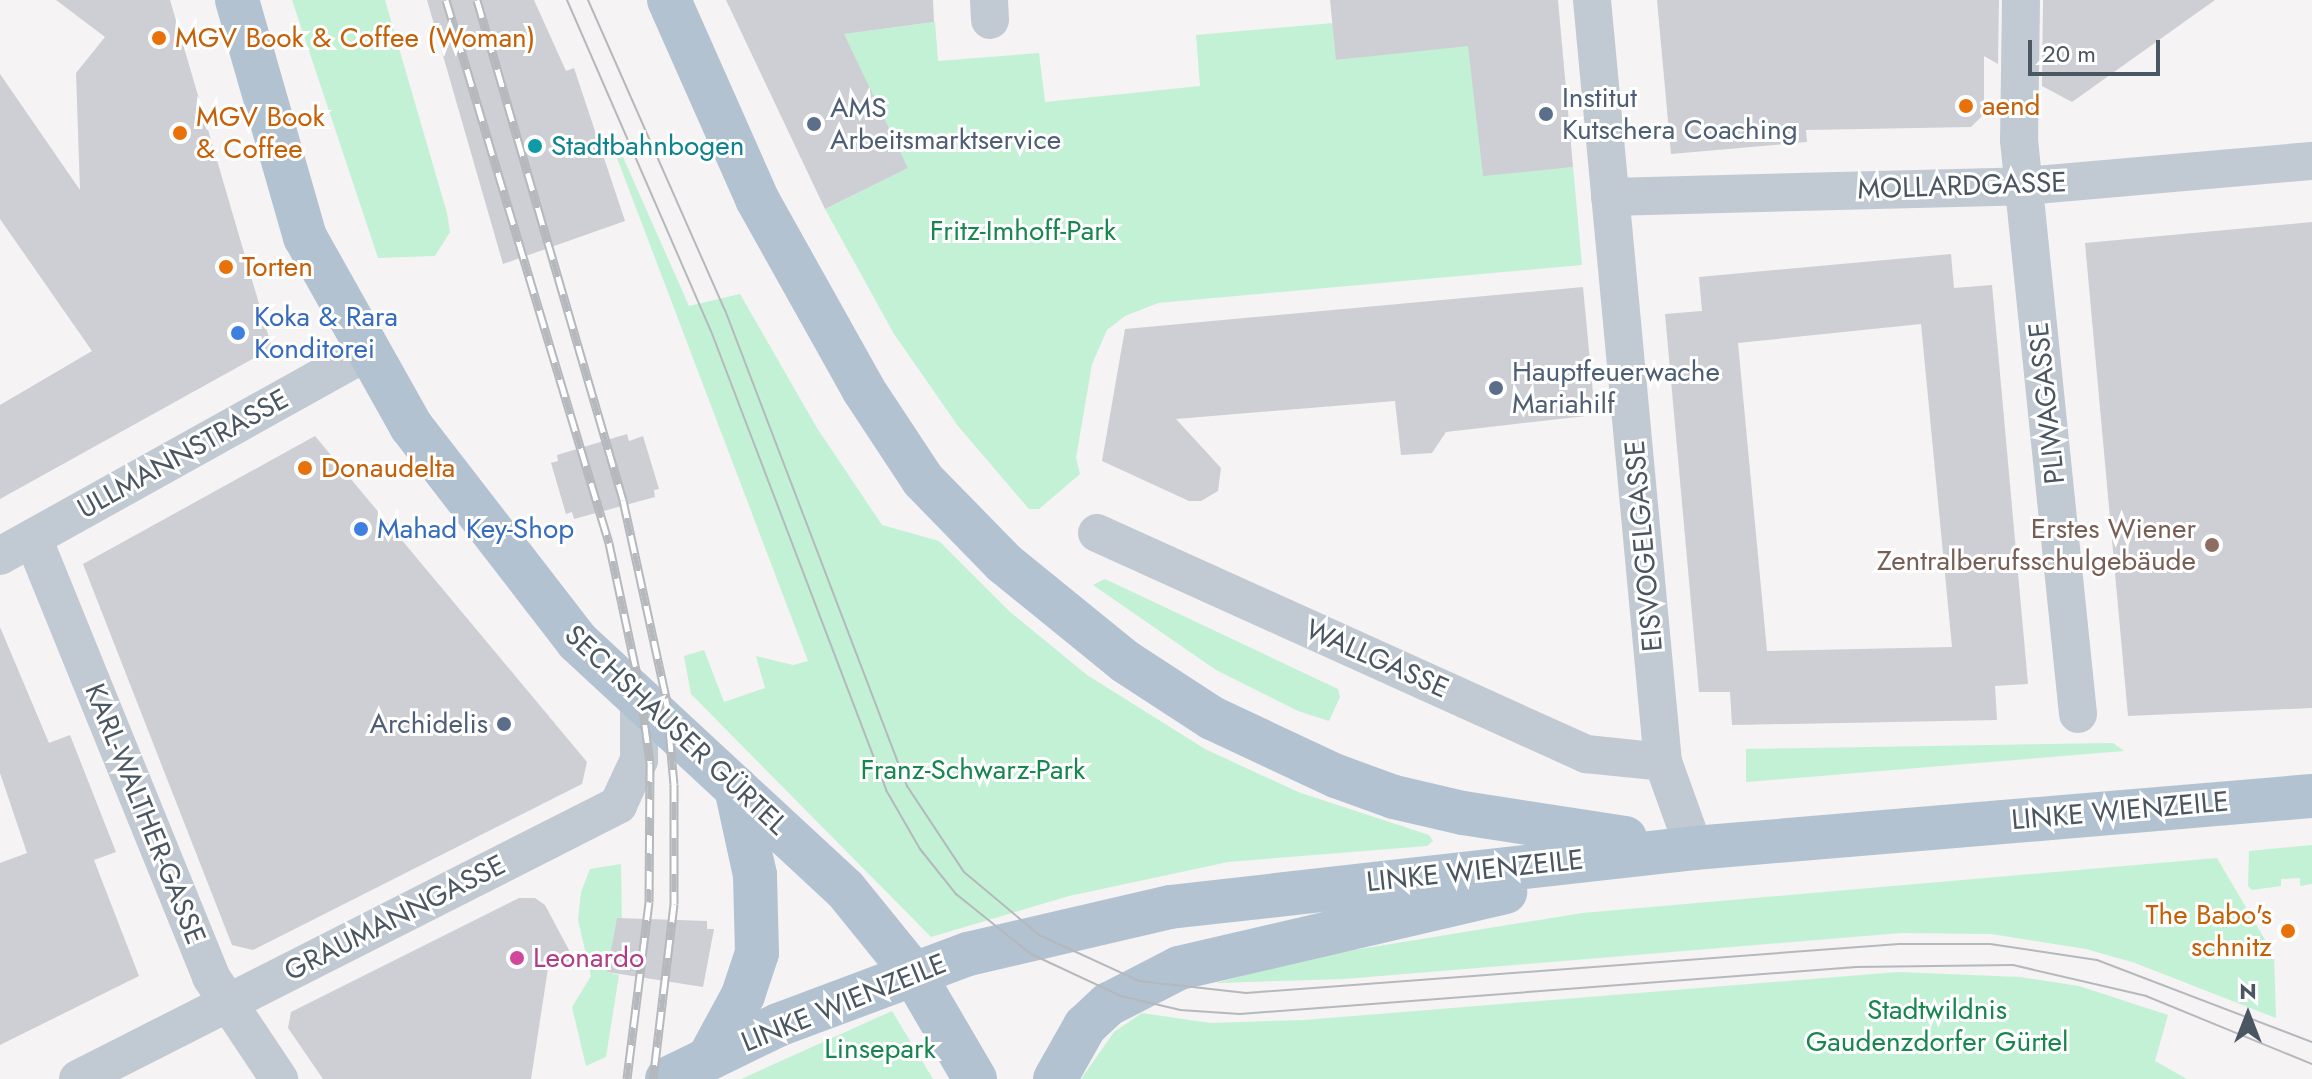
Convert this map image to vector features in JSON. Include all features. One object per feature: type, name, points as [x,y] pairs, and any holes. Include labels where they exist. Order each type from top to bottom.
[{"type":"main road","name":"SECHSHAUSER GÜRTEL","points":[[237,0],[305,237],[366,352],[411,426],[542,603],[639,703],[845,889],[913,973],[975,1079]]},
{"type":"main road","points":[[669,0],[757,199],[863,389],[923,480],[1043,597],[1126,662],[1212,718],[1336,776],[1394,797],[1476,815],[1694,848]]},
{"type":"main road","points":[[709,1058],[743,995],[757,953],[755,875],[736,788]]},
{"type":"main road","name":"LINKE WIENZEILE","points":[[667,1079],[709,1058],[913,973],[1025,938],[1170,907],[1694,848],[2312,796]]},
{"type":"main road","points":[[1055,1079],[1085,1026],[1109,1004],[1179,968],[1694,848]]},
{"type":"street","name":"EISVOGELGASSE","points":[[1592,0],[1663,762],[1694,848]]},
{"type":"street","name":"PLIWAGASSE","points":[[2021,0],[2019,140],[2078,714]]},
{"type":"street","name":"MOLLARDGASSE","points":[[1610,197],[2025,186],[2312,161]]},
{"type":"street","name":"ULLMANNSTRASSE","points":[[0,556],[366,352]]},
{"type":"street","name":"WALLGASSE","points":[[1097,533],[1586,754],[1663,762]]},
{"type":"street","name":"KARL-WALTHER-GASSE","points":[[33,538],[211,977],[279,1079]]},
{"type":"street","name":"GRAUMANNGASSE","points":[[78,1079],[618,805],[639,760],[639,703]]},
{"type":"green space","points":[[292,0],[385,0],[447,213],[450,232],[435,256],[378,258]]},
{"type":"green space","name":"Fritz-Imhoff-Park","points":[[935,22],[938,61],[1039,53],[1045,102],[1200,86],[1196,35],[1333,23],[1337,60],[1469,44],[1483,175],[1573,167],[1582,265],[1158,303],[1125,316],[1107,330],[1092,364],[1076,458],[1080,474],[1039,509],[1029,509],[958,426],[894,334],[825,209],[908,168],[843,34]]},
{"type":"green space","name":"Franz-Schwarz-Park","points":[[623,157],[689,306],[740,294],[817,428],[882,525],[939,541],[1009,611],[1087,675],[1205,749],[1298,792],[1429,835],[1433,841],[1427,846],[1228,862],[1069,896],[931,937],[691,694],[684,656],[704,650],[724,702],[765,688],[756,656],[793,665],[808,661],[617,158]]},
{"type":"green space","points":[[1105,579],[1338,689],[1340,697],[1329,721],[1298,711],[1216,670],[1093,585]]},
{"type":"green space","points":[[2113,743],[2124,751],[1746,782],[1746,749]]},
{"type":"green space","points":[[2312,845],[2312,884],[2300,886],[2300,878],[2281,879],[2281,886],[2252,890],[2248,886],[2249,851]]},
{"type":"green space","points":[[2217,858],[2274,955],[2276,1018],[2135,963],[2086,949],[1991,934],[1901,933],[1344,979],[1216,983],[1311,957],[1582,913]]},
{"type":"green space","points":[[621,864],[622,922],[607,972],[619,975],[606,1057],[586,1066],[572,1007],[591,976],[578,920],[581,892],[590,869]]},
{"type":"green space","name":"Stadtwildnis Gaudenzdorfer Gürtel","points":[[1898,972],[2020,977],[2079,986],[2168,1015],[2155,1061],[2187,1079],[1081,1079],[1114,1032],[1142,1013],[1210,1023],[1304,1020]]},
{"type":"green space","name":"Linsepark","points":[[892,1011],[933,1079],[741,1079]]},
{"type":"building","points":[[56,0],[170,0],[272,348],[0,499],[0,405],[92,351],[0,219],[0,74],[80,190],[76,73],[105,37]]},
{"type":"building","name":"Stadtbahnbogen","points":[[427,0],[534,0],[566,71],[574,68],[625,221],[503,264]]},
{"type":"building","points":[[726,0],[933,0],[934,22],[844,34],[908,168],[825,209]]},
{"type":"building","points":[[1330,0],[1558,0],[1573,167],[1483,176],[1468,46],[1336,60]]},
{"type":"building","points":[[1657,0],[1999,0],[1998,64],[1984,56],[1984,114],[1971,127],[1806,130],[1807,142],[1671,154]]},
{"type":"building","points":[[2043,0],[2215,0],[2072,102],[2042,86]]},
{"type":"building","name":"Erstes Wiener Zentralberufsschulgebäude","points":[[2312,222],[2312,708],[2128,716],[2085,243]]},
{"type":"building","points":[[1951,254],[1954,288],[1992,285],[2028,684],[1995,686],[1997,720],[1732,725],[1730,692],[1699,692],[1665,314],[1702,311],[1699,277]],"holes":[[[1921,324],[1952,647],[1767,651],[1738,343]]]},
{"type":"building","name":"Hauptfeuerwache Mariahilf","points":[[1583,287],[1595,415],[1446,432],[1432,453],[1401,455],[1395,401],[1176,419],[1221,468],[1218,491],[1201,501],[1189,501],[1102,461],[1125,329]]},
{"type":"building","points":[[627,434],[629,441],[643,436],[659,489],[654,490],[655,497],[574,519],[572,512],[566,514],[551,463],[558,461],[557,455]]},
{"type":"building","points":[[315,436],[587,762],[582,784],[253,950],[232,945],[83,564]]},
{"type":"building","points":[[0,627],[49,743],[70,735],[116,852],[94,860],[139,976],[0,1045],[0,863],[27,853],[0,773]]},
{"type":"building","points":[[519,898],[535,898],[545,905],[578,967],[549,962],[531,1079],[323,1079],[288,1028],[291,1012]]},
{"type":"building","points":[[617,918],[707,921],[707,929],[714,929],[703,987],[607,972]]},
{"type":"tram line","points":[[567,0],[711,331],[886,790],[920,849],[956,894],[1031,954],[1121,996],[1180,1010],[1240,1014],[1856,967],[2013,965],[2146,996],[2312,1064]]},
{"type":"tram line","points":[[588,0],[725,310],[907,786],[964,872],[1039,935],[1139,981],[1246,993],[1899,944],[1990,944],[2097,960],[2312,1042]]},
{"type":"railway","points":[[446,0],[609,543],[640,689],[650,763],[649,902],[627,1079]]},
{"type":"railway","points":[[477,0],[623,500],[666,698],[674,784],[674,904],[653,1079]]},
{"type":"place","name":"MGV Book & Coffee (Woman)","points":[[159,38]]},
{"type":"place","name":"aend","points":[[1966,106]]},
{"type":"place","name":"Institut Kutschera Coaching","points":[[1546,114]]},
{"type":"place","name":"AMS Arbeitsmarktservice","points":[[814,124]]},
{"type":"place","name":"MGV Book & Coffee","points":[[180,133]]},
{"type":"place","name":"Stadtbahnbogen","points":[[535,146]]},
{"type":"place","name":"Torten","points":[[226,267]]},
{"type":"place","name":"Koka & Rara Konditorei","points":[[238,333]]},
{"type":"place","name":"Hauptfeuerwache Mariahilf","points":[[1496,388]]},
{"type":"place","name":"Donaudelta","points":[[305,468]]},
{"type":"place","name":"Mahad Key-Shop","points":[[361,529]]},
{"type":"place","name":"Erstes Wiener Zentralberufsschulgebäude","points":[[2212,545]]},
{"type":"place","name":"Archidelis","points":[[504,724]]},
{"type":"place","name":"The Babo's schnitz","points":[[2288,931]]},
{"type":"place","name":"Leonardo","points":[[517,958]]}]
